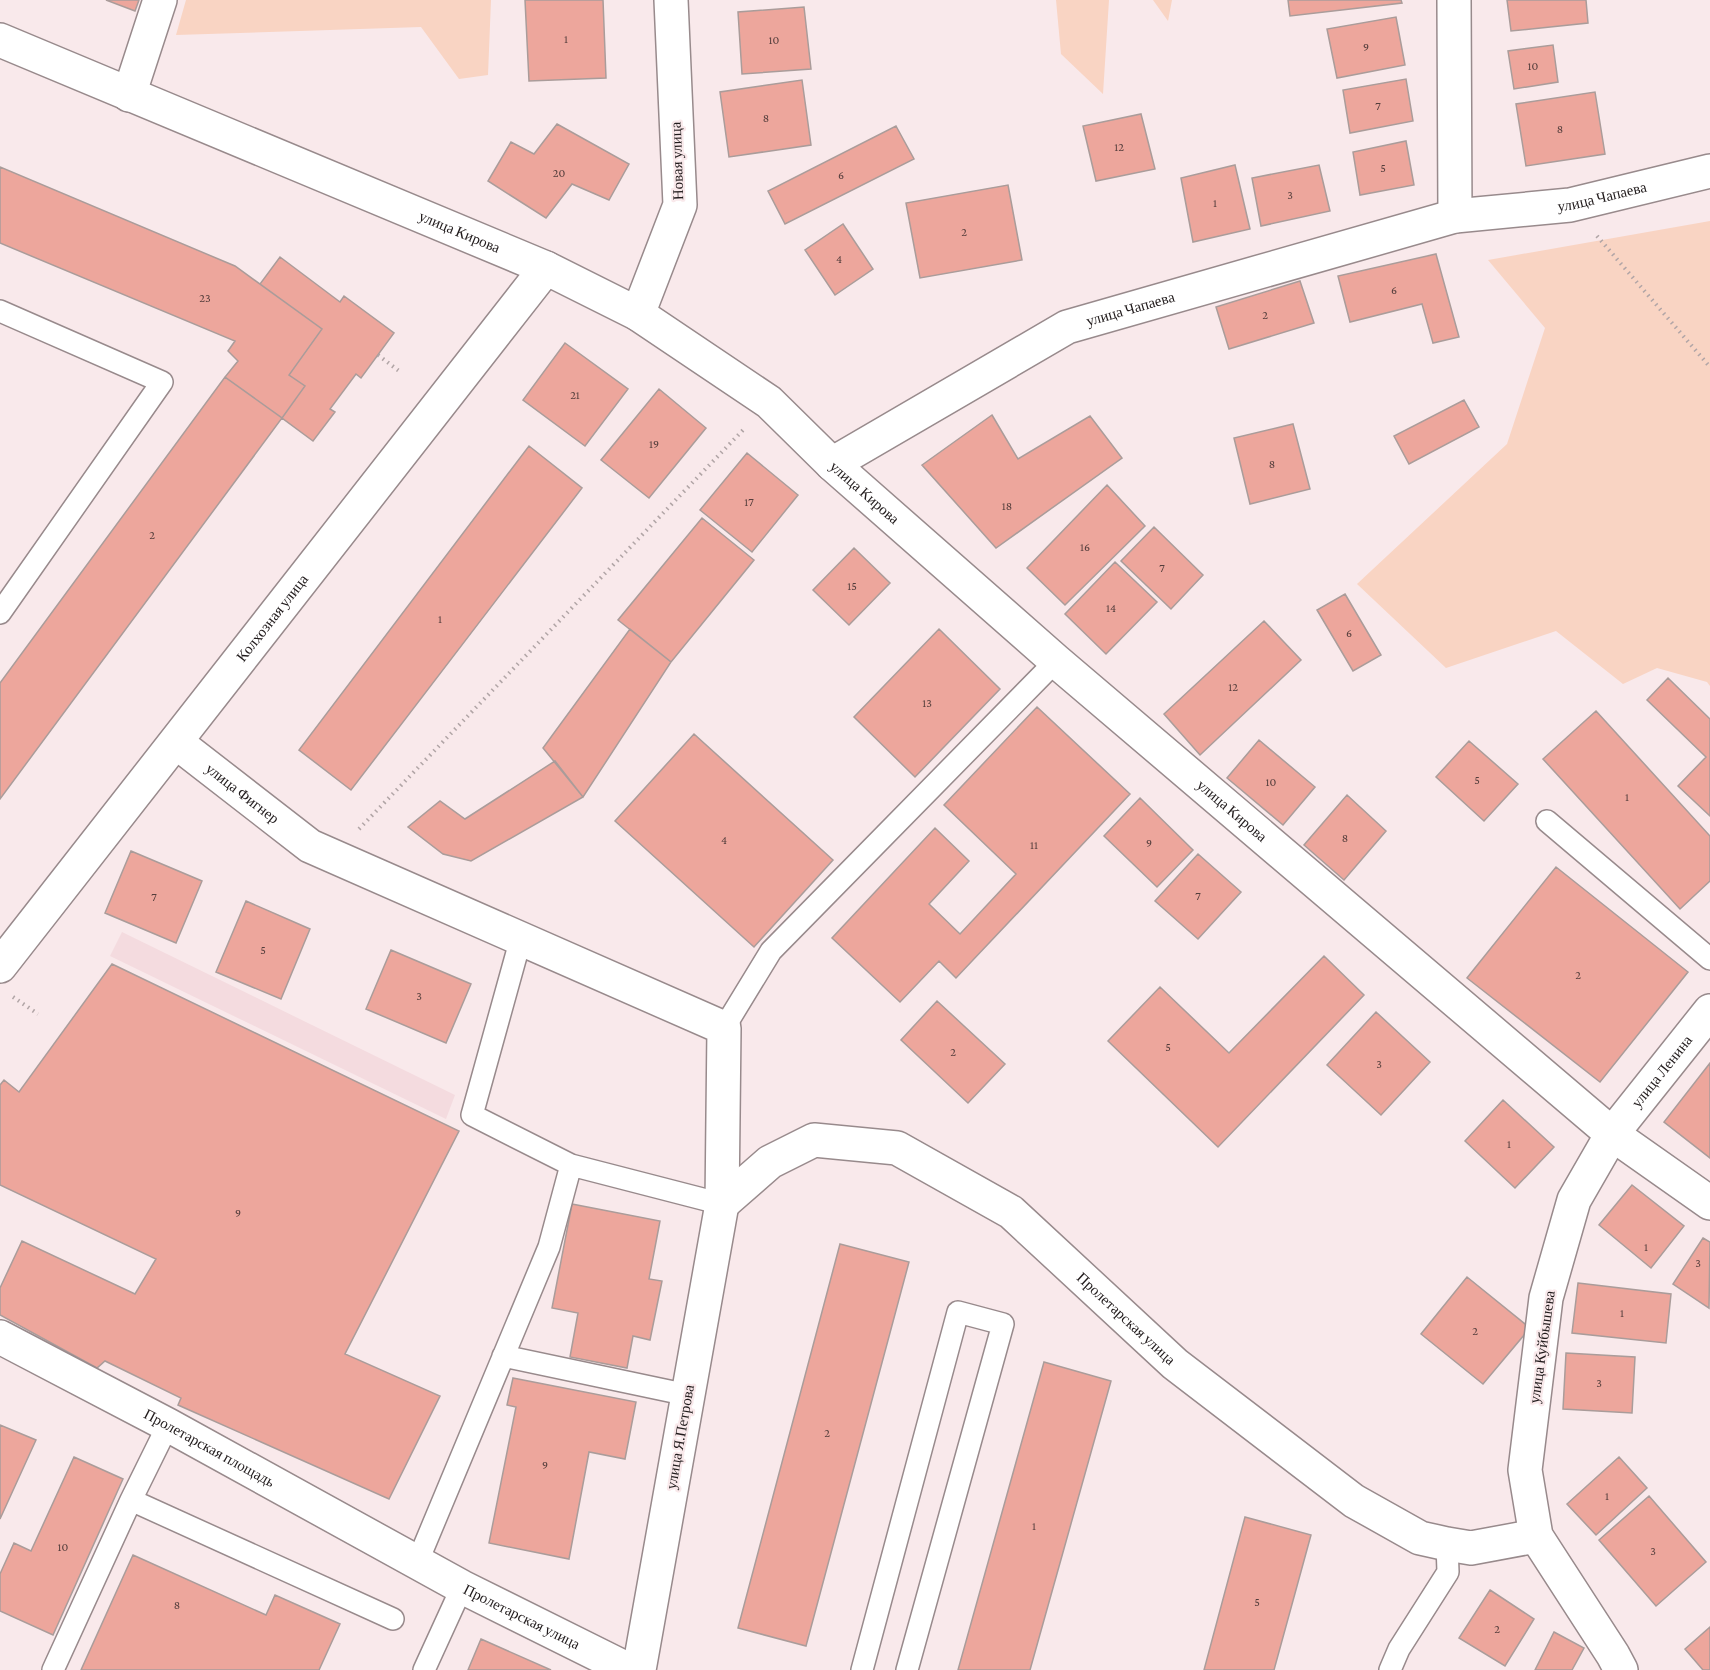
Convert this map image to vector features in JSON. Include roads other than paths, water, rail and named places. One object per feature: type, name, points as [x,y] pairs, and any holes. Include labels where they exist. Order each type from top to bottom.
[{"type":"street","points":[[129,95],[160,0]]},
{"type":"street","name":"Новая улица","points":[[638,314],[680,206],[671,0]]},
{"type":"street","points":[[1454,0],[1455,216]]},
{"type":"street","name":"улица Кирова","points":[[0,40],[546,268],[638,314],[769,402],[832,464],[1056,661],[1612,1134],[1710,1203]]},
{"type":"street","name":"улица Чапаева","points":[[832,464],[1067,327],[1136,305],[1455,216],[1570,205],[1710,171]]},
{"type":"street","name":"Колхозная улица","points":[[5,980],[176,742],[546,268]]},
{"type":"street","name":"улица Фигнер","points":[[176,742],[310,846],[724,1028]]},
{"type":"street","name":"улица Ленина","points":[[1612,1134],[1710,1011]]},
{"type":"street","name":"улица Я.Петрова","points":[[639,1670],[722,1204],[724,1028]]},
{"type":"street","name":"улица Куйбышева","points":[[1536,1536],[1525,1470],[1546,1298],[1574,1200],[1612,1134]]},
{"type":"street","name":"Пролетарская улица","points":[[722,1204],[770,1162],[814,1140],[897,1148],[1011,1212],[1175,1364],[1354,1501],[1420,1538],[1447,1544],[1471,1548],[1536,1536]]},
{"type":"street","name":"Пролетарская площадь","points":[[0,1337],[168,1425],[417,1563]]},
{"type":"street","points":[[1536,1536],[1621,1670]]},
{"type":"street","name":"Пролетарская улица","points":[[417,1563],[629,1670]]},
{"type":"lane","points":[[0,311],[162,382],[0,613]]},
{"type":"lane","points":[[724,1028],[771,951],[1056,661]]},
{"type":"lane","points":[[1547,821],[1710,959]]},
{"type":"lane","points":[[520,938],[472,1116],[571,1165],[722,1204]]},
{"type":"lane","points":[[417,1563],[549,1247],[571,1165]]},
{"type":"lane","points":[[862,1670],[958,1312],[1003,1324],[907,1670]]},
{"type":"lane","points":[[503,1356],[688,1395]]},
{"type":"lane","points":[[53,1670],[130,1500],[168,1425]]},
{"type":"lane","points":[[130,1500],[393,1619]]},
{"type":"lane","points":[[1390,1670],[1399,1649],[1448,1572],[1447,1544]]},
{"type":"lane","points":[[424,1670],[462,1587]]}]
